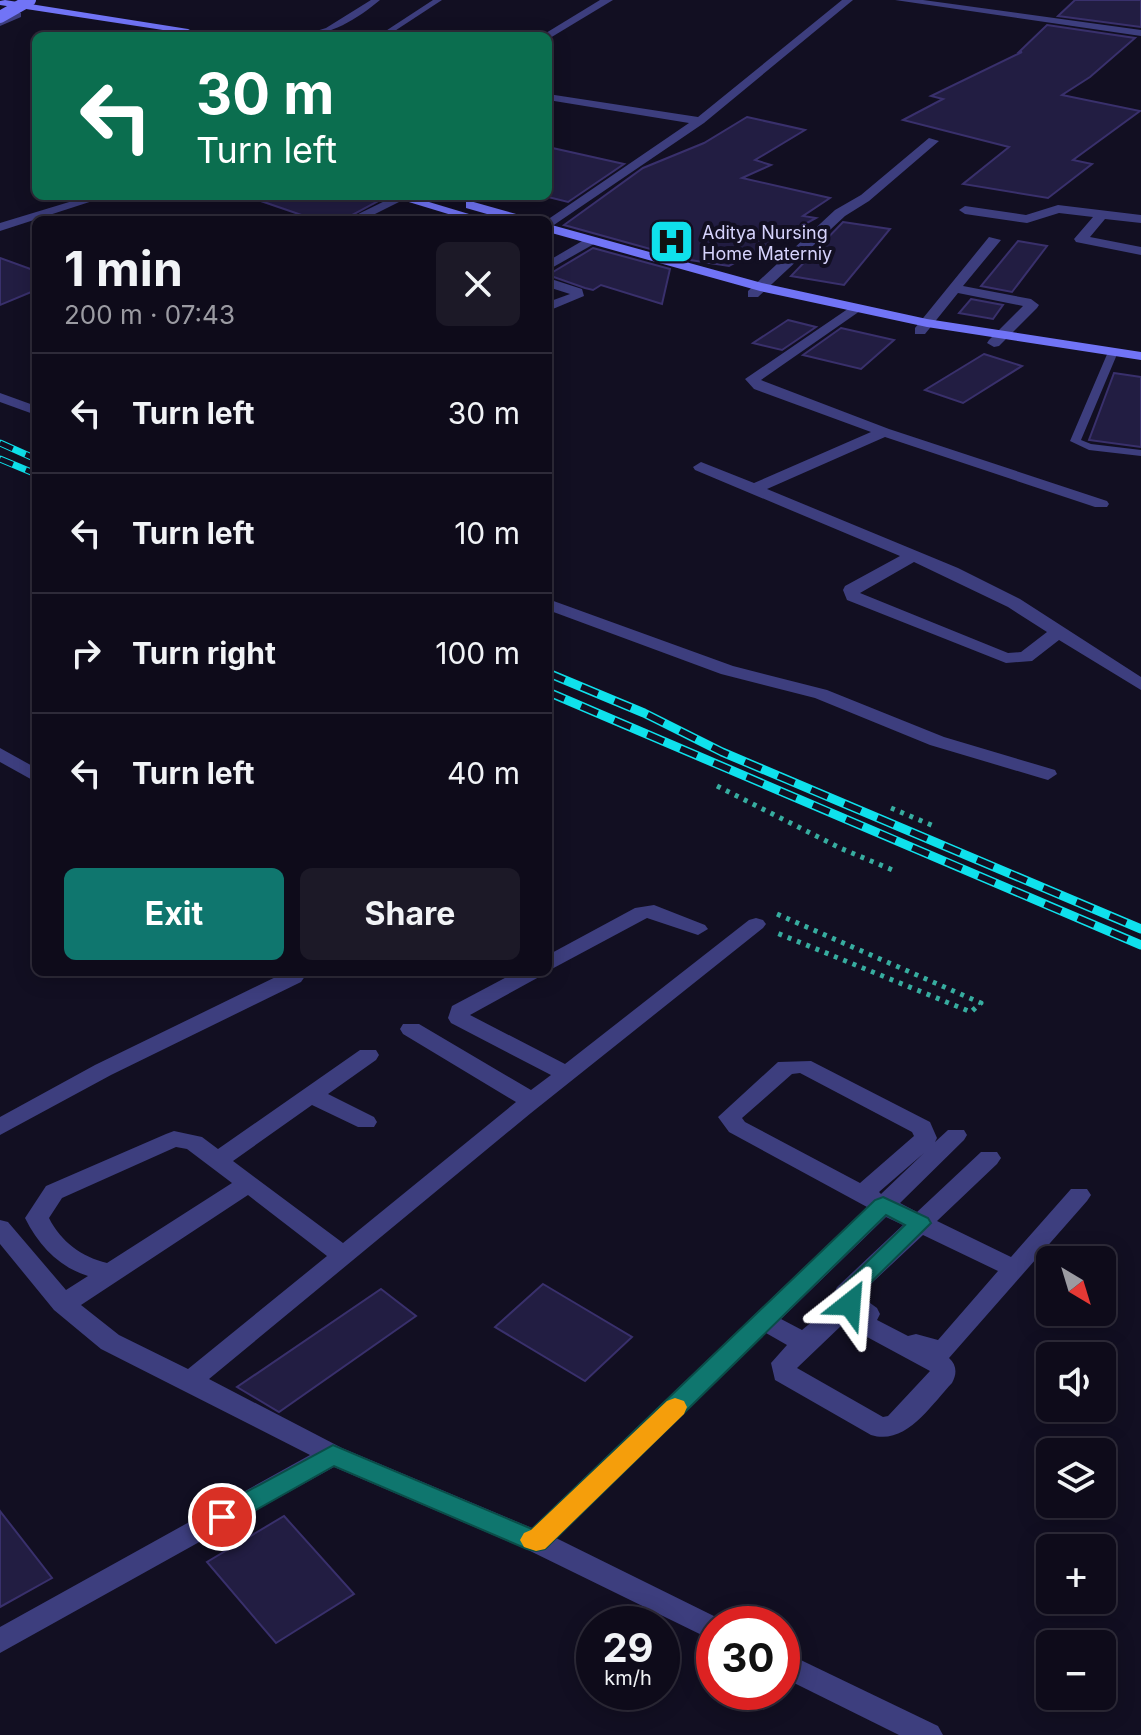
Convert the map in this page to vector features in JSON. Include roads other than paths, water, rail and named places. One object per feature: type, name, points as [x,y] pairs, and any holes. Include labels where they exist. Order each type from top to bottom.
[{"type":"street","points":[[2,10],[45,0]]},
{"type":"street","points":[[552,33],[608,0]]},
{"type":"street","points":[[552,223],[700,121],[848,0]]},
{"type":"street","points":[[900,0],[1141,33]]},
{"type":"street","points":[[1017,16],[1031,0]]},
{"type":"street","points":[[17,15],[31,4],[188,32]]},
{"type":"street","points":[[2,10],[117,32]]},
{"type":"street","points":[[552,98],[700,121]]},
{"type":"street","points":[[757,291],[840,213],[865,198],[933,141]]},
{"type":"street","points":[[36,216],[89,200]]},
{"type":"street","points":[[360,216],[394,200]]},
{"type":"street","points":[[411,200],[469,216]]},
{"type":"street","points":[[454,200],[508,216]]},
{"type":"street","points":[[965,210],[1027,219],[1049,209],[1141,219]]},
{"type":"street","points":[[1100,216],[1141,226]]},
{"type":"street","points":[[1100,216],[1081,239],[1084,242],[1141,251]]},
{"type":"street","points":[[0,227],[32,217]]},
{"type":"street","points":[[552,228],[589,244]]},
{"type":"street","points":[[552,238],[589,244],[757,291],[848,311],[924,327],[1110,357],[1141,366]]},
{"type":"street","points":[[924,327],[994,240]]},
{"type":"street","points":[[552,264],[589,244]]},
{"type":"street","points":[[552,283],[577,292],[577,296],[552,305]]},
{"type":"street","points":[[956,289],[1032,305],[998,339]]},
{"type":"street","points":[[848,311],[752,379],[759,386],[884,432],[1101,504]]},
{"type":"street","points":[[1110,357],[1141,356]]},
{"type":"street","points":[[0,397],[32,409]]},
{"type":"street","points":[[754,489],[884,432]]},
{"type":"street","points":[[701,467],[913,556],[1014,603],[1141,685]]},
{"type":"street","points":[[913,556],[851,590],[853,596],[1006,658],[1026,657],[1057,633]]},
{"type":"street","points":[[552,605],[727,670],[821,694],[937,741],[1048,774]]},
{"type":"street","points":[[0,754],[28,761]]},
{"type":"street","points":[[552,962],[642,912],[654,911],[698,929]]},
{"type":"street","points":[[190,1381],[260,1320],[344,1256],[532,1101],[766,919]]},
{"type":"street","points":[[0,1127],[103,1070],[295,976]]},
{"type":"street","points":[[525,976],[460,1011],[459,1018],[567,1074]]},
{"type":"street","points":[[411,1029],[532,1101]]},
{"type":"street","points":[[217,1161],[368,1055]]},
{"type":"street","points":[[536,1541],[765,1321],[872,1199],[926,1138],[922,1127],[803,1066],[786,1067],[729,1117],[737,1127],[872,1199],[1014,1269]]},
{"type":"street","points":[[311,1095],[366,1122]]},
{"type":"street","points":[[872,1199],[956,1135]]},
{"type":"street","points":[[110,1273],[74,1263],[43,1230],[37,1218],[54,1192],[174,1139],[194,1143],[344,1256]]},
{"type":"street","points":[[989,1158],[846,1293],[850,1304],[926,1348],[944,1350],[1079,1195]]},
{"type":"street","points":[[63,1304],[248,1184]]},
{"type":"street","points":[[0,1228],[63,1304],[110,1342],[333,1455],[536,1541],[696,1620]]},
{"type":"street","points":[[846,1314],[942,1366],[943,1376],[896,1425],[880,1428],[784,1373],[784,1363],[804,1343],[835,1316],[846,1314]]},
{"type":"street","points":[[765,1321],[804,1343]]},
{"type":"street","points":[[0,1641],[333,1455]]},
{"type":"street","points":[[800,1672],[928,1735]]},
{"type":"lane","points":[[321,32],[329,30],[376,0]]},
{"type":"lane","points":[[388,32],[438,0]]},
{"type":"lane","points":[[1110,357],[1075,441],[1089,447],[1141,453]]},
{"type":"railway","points":[[0,443],[32,457]]},
{"type":"railway","points":[[0,459],[32,472]]},
{"type":"railway","points":[[552,675],[644,713],[722,752],[1141,929]]},
{"type":"railway","points":[[552,694],[1141,945]]},
{"type":"place","name":"Aditya Nursing Home Materniy","points":[[671,242]]}]
